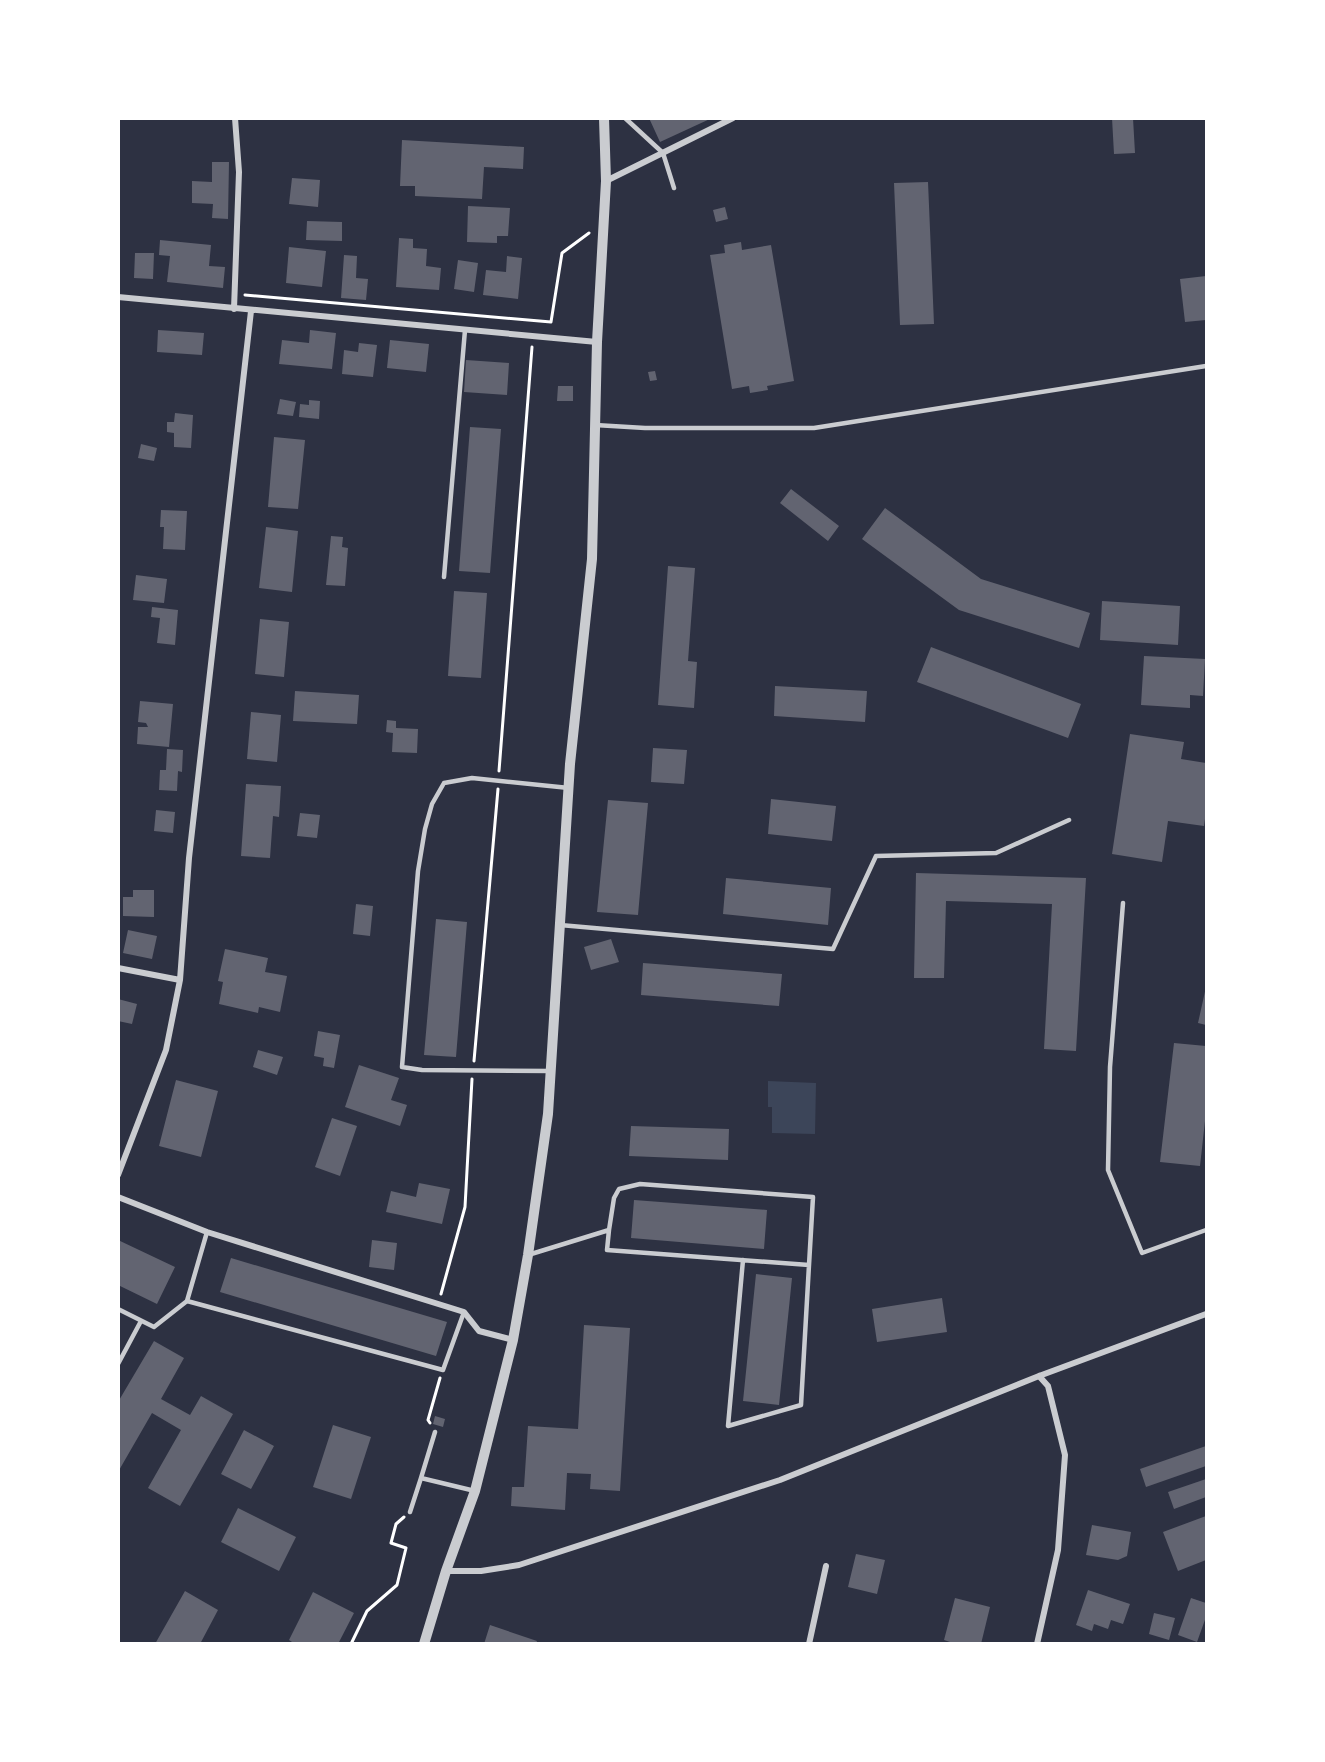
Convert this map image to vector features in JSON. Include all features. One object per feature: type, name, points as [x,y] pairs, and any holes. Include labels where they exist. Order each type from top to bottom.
[{"type":"street","points":[[234,309],[239,172],[235,118]]},
{"type":"street","points":[[424,1644],[446,1571],[475,1491],[513,1340],[528,1255],[548,1114],[569,788],[592,559],[597,342],[606,181],[604,118]]},
{"type":"street","points":[[606,181],[734,118]]},
{"type":"street","points":[[118,297],[597,342]]},
{"type":"street","points":[[118,1175],[166,1050],[180,980],[189,858],[251,311]]},
{"type":"street","points":[[118,968],[180,980]]},
{"type":"street","points":[[118,1197],[207,1232],[464,1312],[479,1331],[513,1340]]},
{"type":"street","points":[[446,1571],[481,1571],[519,1565],[768,1484],[1039,1376],[1206,1314]]},
{"type":"street","points":[[1037,1644],[1058,1550],[1065,1455],[1048,1386],[1039,1376]]},
{"type":"street","points":[[808,1644],[826,1566]]},
{"type":"lane","points":[[625,118],[663,153],[674,188]]},
{"type":"lane","points":[[444,577],[465,330]]},
{"type":"lane","points":[[595,425],[645,428],[814,428],[1206,366]]},
{"type":"lane","points":[[551,1071],[422,1070],[402,1067],[418,871],[425,828],[432,804],[444,783],[472,778],[569,788]]},
{"type":"lane","points":[[560,925],[833,949],[876,856],[996,853],[1069,820]]},
{"type":"lane","points":[[1123,903],[1110,1067],[1108,1170],[1142,1253],[1206,1230]]},
{"type":"lane","points":[[743,1260],[728,1426],[801,1405],[813,1197],[640,1184],[618,1189],[614,1198],[607,1251],[743,1260],[809,1265]]},
{"type":"lane","points":[[528,1255],[609,1230]]},
{"type":"lane","points":[[118,1309],[154,1327],[187,1301],[207,1232]]},
{"type":"lane","points":[[187,1301],[443,1370],[464,1312]]},
{"type":"lane","points":[[118,1364],[141,1321]]},
{"type":"lane","points":[[410,1512],[435,1432]]},
{"type":"lane","points":[[421,1478],[475,1491]]},
{"type":"path","points":[[234,294],[551,322],[562,253],[604,222]]},
{"type":"path","points":[[438,1305],[465,1207],[473,1070],[533,336]]},
{"type":"path","points":[[435,1432],[428,1420],[443,1370]]},
{"type":"path","points":[[351,1644],[367,1611],[397,1585],[406,1548],[391,1543],[396,1524]]},
{"type":"shaded area","points":[[768,1081],[816,1083],[815,1134],[772,1133],[772,1107],[768,1107]]},
{"type":"building","points":[[649,118],[712,118],[660,142]]},
{"type":"building","points":[[1112,118],[1133,118],[1135,153],[1114,154]]},
{"type":"building","points":[[402,140],[524,147],[523,169],[484,167],[482,199],[415,196],[415,186],[400,186]]},
{"type":"building","points":[[212,162],[229,162],[228,219],[212,218],[213,204],[192,203],[192,181],[212,182]]},
{"type":"building","points":[[292,178],[320,180],[318,207],[289,204]]},
{"type":"building","points":[[928,182],[934,324],[900,325],[894,183]]},
{"type":"building","points":[[468,206],[510,208],[508,236],[497,236],[497,243],[467,242]]},
{"type":"building","points":[[725,207],[728,219],[716,222],[713,210]]},
{"type":"building","points":[[307,221],[342,222],[342,241],[306,240]]},
{"type":"building","points":[[399,238],[413,239],[413,248],[427,249],[426,266],[441,268],[439,290],[396,287]]},
{"type":"building","points":[[160,240],[211,245],[209,266],[225,267],[223,288],[167,282],[170,256],[159,255]]},
{"type":"building","points":[[741,242],[742,250],[771,245],[794,381],[767,386],[768,390],[750,393],[749,386],[732,389],[710,255],[725,253],[724,245]]},
{"type":"building","points":[[289,247],[326,251],[322,287],[286,283]]},
{"type":"building","points":[[135,253],[154,253],[153,279],[134,278]]},
{"type":"building","points":[[344,255],[357,256],[356,278],[368,279],[366,300],[341,298]]},
{"type":"building","points":[[507,256],[522,258],[518,299],[483,295],[486,270],[506,272]]},
{"type":"building","points":[[458,260],[478,263],[474,292],[454,289]]},
{"type":"building","points":[[1206,276],[1206,320],[1185,322],[1180,279]]},
{"type":"building","points":[[158,330],[204,333],[202,355],[157,352]]},
{"type":"building","points":[[310,330],[336,333],[332,369],[279,364],[282,340],[309,343]]},
{"type":"building","points":[[390,340],[429,344],[426,372],[387,368]]},
{"type":"building","points":[[359,343],[377,345],[373,377],[342,374],[344,350],[358,352]]},
{"type":"building","points":[[466,360],[509,363],[507,395],[464,392]]},
{"type":"building","points":[[655,371],[657,380],[650,381],[648,372]]},
{"type":"building","points":[[558,386],[573,386],[573,401],[557,401]]},
{"type":"building","points":[[280,399],[296,402],[293,416],[277,414]]},
{"type":"building","points":[[309,400],[320,401],[319,419],[299,417],[300,404],[309,405]]},
{"type":"building","points":[[175,413],[193,415],[191,448],[174,447],[174,433],[167,432],[167,422],[174,422]]},
{"type":"building","points":[[470,427],[501,429],[490,573],[459,571]]},
{"type":"building","points":[[274,437],[305,440],[298,509],[268,507]]},
{"type":"building","points":[[141,444],[157,448],[154,461],[138,458]]},
{"type":"building","points":[[791,489],[839,526],[828,541],[780,503]]},
{"type":"building","points":[[885,508],[981,579],[1090,613],[1079,648],[959,610],[862,539]]},
{"type":"building","points":[[161,510],[187,511],[185,550],[163,549],[164,527],[160,527]]},
{"type":"building","points":[[266,527],[298,531],[292,592],[259,588]]},
{"type":"building","points":[[331,536],[343,537],[342,547],[348,548],[345,586],[326,585]]},
{"type":"building","points":[[668,566],[695,568],[688,661],[697,662],[694,708],[658,705]]},
{"type":"building","points":[[136,575],[167,579],[164,603],[133,600]]},
{"type":"building","points":[[454,591],[487,593],[481,678],[448,676]]},
{"type":"building","points":[[1102,601],[1180,606],[1178,645],[1100,640]]},
{"type":"building","points":[[152,607],[178,610],[175,645],[157,643],[160,618],[151,617]]},
{"type":"building","points":[[260,619],[289,622],[284,677],[255,674]]},
{"type":"building","points":[[931,647],[1081,704],[1068,738],[917,682]]},
{"type":"building","points":[[1144,656],[1205,659],[1203,696],[1190,695],[1190,708],[1141,705]]},
{"type":"building","points":[[775,686],[867,691],[865,722],[774,716]]},
{"type":"building","points":[[295,691],[359,695],[357,724],[293,721]]},
{"type":"building","points":[[140,701],[173,704],[169,747],[137,744],[138,727],[148,727],[146,723],[138,722]]},
{"type":"building","points":[[251,712],[281,715],[277,762],[247,759]]},
{"type":"building","points":[[387,720],[396,721],[396,728],[418,729],[417,753],[392,752],[393,733],[386,732]]},
{"type":"building","points":[[1130,734],[1184,742],[1181,759],[1206,763],[1204,826],[1168,821],[1162,862],[1112,854]]},
{"type":"building","points":[[653,748],[687,750],[684,784],[651,782]]},
{"type":"building","points":[[167,749],[183,750],[182,772],[178,771],[177,791],[159,790],[160,770],[166,770]]},
{"type":"building","points":[[246,784],[281,786],[279,817],[273,816],[270,858],[241,856]]},
{"type":"building","points":[[771,799],[836,806],[832,841],[768,834]]},
{"type":"building","points":[[608,800],[648,803],[638,915],[597,912]]},
{"type":"building","points":[[156,810],[175,812],[173,833],[154,831]]},
{"type":"building","points":[[300,813],[320,815],[317,838],[297,836]]},
{"type":"building","points":[[916,873],[1086,878],[1076,1051],[1044,1049],[1052,904],[946,901],[944,978],[914,978]]},
{"type":"building","points":[[726,878],[831,888],[828,925],[723,914]]},
{"type":"building","points":[[133,890],[154,890],[154,917],[123,916],[123,897],[133,897]]},
{"type":"building","points":[[356,904],[373,906],[370,936],[353,934]]},
{"type":"building","points":[[436,919],[467,922],[456,1057],[424,1055]]},
{"type":"building","points":[[128,930],[157,936],[152,959],[123,953]]},
{"type":"building","points":[[611,939],[619,962],[591,970],[584,947]]},
{"type":"building","points":[[225,949],[268,958],[265,972],[287,976],[280,1012],[259,1007],[258,1013],[219,1004],[223,982],[218,981]]},
{"type":"building","points":[[643,963],[782,974],[779,1006],[641,995]]},
{"type":"building","points":[[1206,987],[1206,1025],[1198,1023]]},
{"type":"building","points":[[118,999],[137,1004],[132,1024],[118,1021]]},
{"type":"building","points":[[318,1031],[340,1035],[334,1068],[323,1066],[324,1058],[314,1056]]},
{"type":"building","points":[[1174,1043],[1206,1046],[1206,1112],[1200,1166],[1160,1162]]},
{"type":"building","points":[[258,1050],[283,1057],[277,1075],[253,1067]]},
{"type":"building","points":[[359,1065],[399,1078],[391,1100],[407,1105],[400,1126],[345,1107]]},
{"type":"building","points":[[176,1080],[218,1091],[201,1157],[159,1146]]},
{"type":"building","points":[[332,1118],[357,1126],[340,1176],[315,1167]]},
{"type":"building","points":[[631,1126],[729,1129],[728,1160],[629,1156]]},
{"type":"building","points":[[419,1183],[450,1189],[442,1224],[386,1212],[391,1191],[416,1197]]},
{"type":"building","points":[[634,1200],[767,1210],[764,1249],[631,1238]]},
{"type":"building","points":[[118,1240],[175,1267],[157,1304],[118,1285]]},
{"type":"building","points":[[372,1240],[397,1243],[394,1270],[369,1267]]},
{"type":"building","points":[[231,1258],[447,1322],[436,1356],[220,1292]]},
{"type":"building","points":[[756,1274],[792,1278],[779,1405],[743,1401]]},
{"type":"building","points":[[942,1298],[947,1332],[877,1342],[872,1309]]},
{"type":"building","points":[[584,1325],[630,1328],[620,1491],[590,1489],[591,1474],[567,1473],[565,1510],[511,1506],[512,1487],[524,1487],[528,1426],[578,1429]]},
{"type":"building","points":[[154,1341],[184,1358],[161,1399],[190,1415],[201,1396],[233,1414],[180,1506],[148,1488],[181,1430],[152,1413],[118,1472],[118,1402]]},
{"type":"building","points":[[435,1416],[445,1419],[443,1427],[433,1424]]},
{"type":"building","points":[[333,1425],[371,1437],[351,1499],[313,1487]]},
{"type":"building","points":[[244,1430],[274,1446],[251,1489],[221,1474]]},
{"type":"building","points":[[1206,1446],[1206,1466],[1146,1487],[1140,1469]]},
{"type":"building","points":[[1206,1479],[1206,1497],[1174,1509],[1168,1492]]},
{"type":"building","points":[[238,1508],[296,1537],[279,1571],[221,1542]]},
{"type":"building","points":[[1206,1516],[1206,1560],[1178,1571],[1163,1532]]},
{"type":"building","points":[[1092,1525],[1131,1532],[1127,1556],[1118,1560],[1086,1555]]},
{"type":"building","points":[[856,1554],[885,1560],[877,1594],[848,1587]]},
{"type":"building","points":[[1088,1590],[1130,1604],[1123,1624],[1111,1620],[1108,1629],[1094,1624],[1092,1631],[1076,1625]]},
{"type":"building","points":[[185,1591],[218,1610],[200,1644],[155,1644]]},
{"type":"building","points":[[313,1592],[354,1613],[338,1644],[292,1644],[289,1640]]},
{"type":"building","points":[[955,1598],[990,1607],[981,1644],[956,1644],[944,1640]]},
{"type":"building","points":[[1191,1598],[1206,1603],[1206,1617],[1197,1642],[1178,1635]]},
{"type":"building","points":[[1154,1613],[1175,1618],[1169,1640],[1149,1634]]},
{"type":"building","points":[[490,1625],[537,1641],[536,1644],[484,1644]]}]
